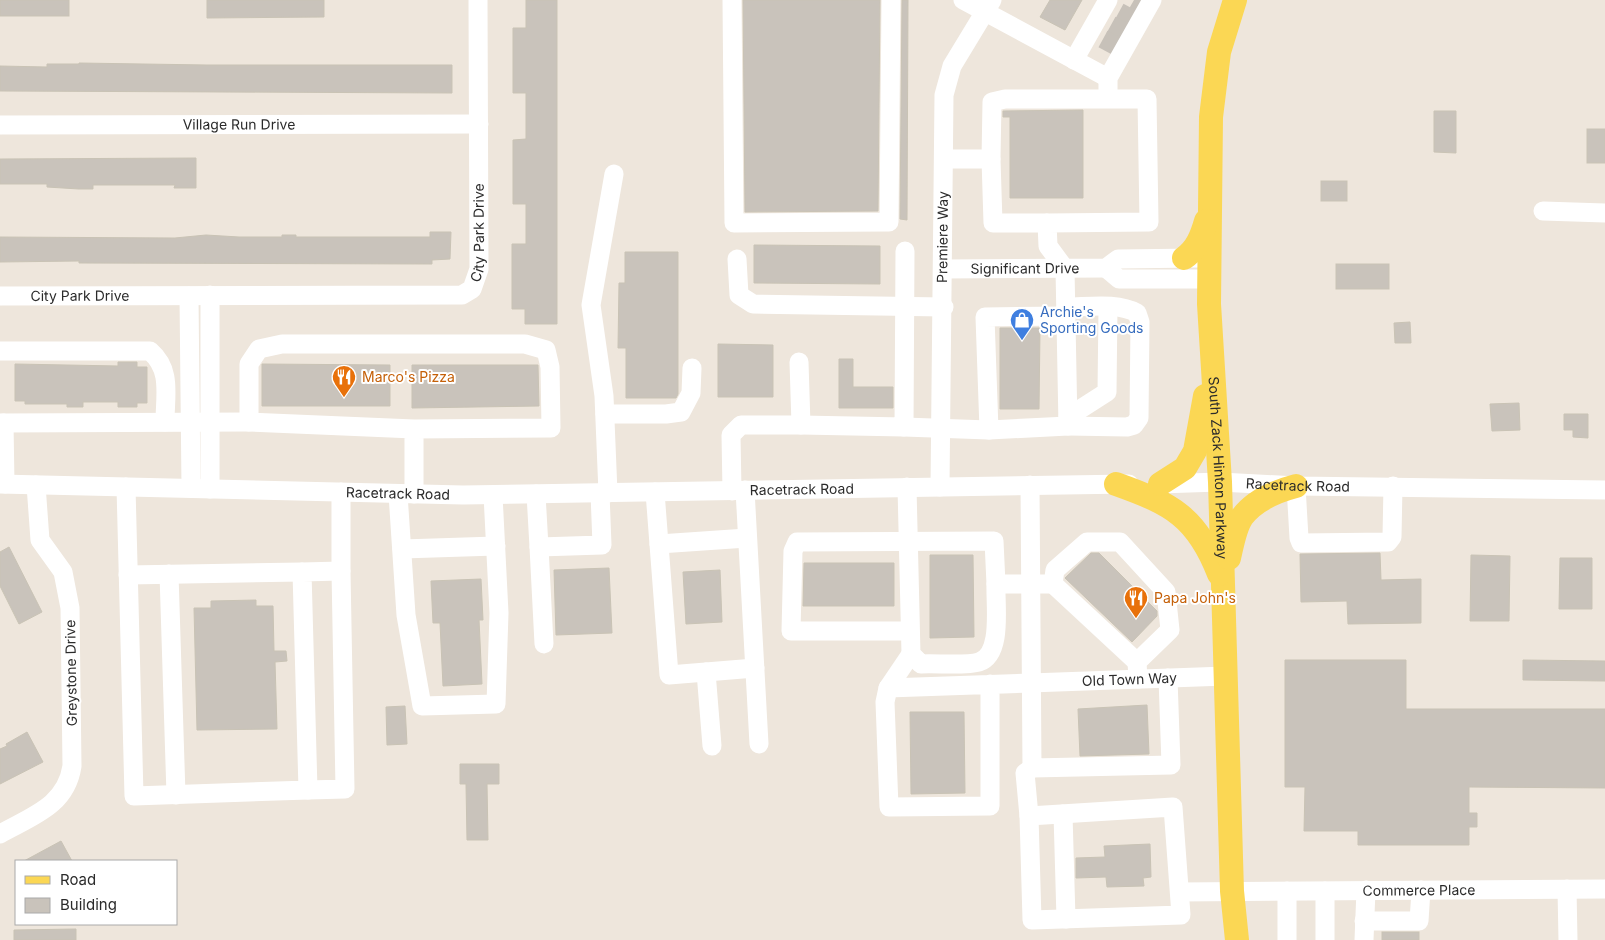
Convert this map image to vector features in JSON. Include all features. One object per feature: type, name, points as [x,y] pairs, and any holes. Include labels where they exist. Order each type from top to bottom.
[{"type":"main road","name":"South Zack Hinton Parkway","points":[[1235,0],[1219,52],[1211,117],[1209,304],[1220,482],[1232,891],[1237,940]]},
{"type":"main road","points":[[1184,258],[1192,252],[1202,235],[1210,207]]},
{"type":"main road","points":[[1160,484],[1185,468],[1195,451],[1212,355]]},
{"type":"main road","points":[[1116,484],[1148,496],[1184,516],[1212,555],[1224,586]]},
{"type":"main road","points":[[1224,586],[1233,539],[1242,517],[1276,491],[1296,486]]},
{"type":"street","name":"City Park Drive","points":[[0,296],[462,295],[472,289],[479,269],[478,0]]},
{"type":"street","points":[[732,0],[734,223],[889,222],[891,0]]},
{"type":"street","points":[[963,0],[988,6],[1074,60],[1108,78]]},
{"type":"street","name":"Premiere Way","points":[[940,487],[946,83],[955,60],[988,6]]},
{"type":"street","points":[[1074,60],[1121,22]]},
{"type":"street","points":[[1104,99],[1121,22]]},
{"type":"street","points":[[1147,98],[1149,222],[993,223],[992,102],[1005,99],[1104,99],[1147,98]]},
{"type":"street","name":"Village Run Drive","points":[[0,125],[479,124]]},
{"type":"street","points":[[944,159],[991,159]]},
{"type":"street","points":[[539,546],[602,545],[605,414],[591,305],[614,174]]},
{"type":"street","points":[[1543,211],[1605,213]]},
{"type":"street","points":[[1047,223],[1048,246],[1065,269],[1068,422]]},
{"type":"street","points":[[904,427],[905,251]]},
{"type":"street","name":"Significant Drive","points":[[944,269],[1106,268],[1118,259],[1184,258],[1210,269]]},
{"type":"street","points":[[737,259],[739,295],[753,304],[944,307]]},
{"type":"street","name":"Significant Drive","points":[[1106,268],[1119,279],[1210,269]]},
{"type":"street","points":[[210,295],[210,489]]},
{"type":"street","points":[[189,296],[190,488]]},
{"type":"street","points":[[1107,392],[1108,307]]},
{"type":"street","points":[[759,744],[748,538],[731,435],[742,425],[989,430],[1068,422],[1127,427],[1134,425],[1139,418],[1140,322],[1138,312],[1131,309],[1108,307],[1066,312],[986,317],[989,430]]},
{"type":"street","points":[[2,484],[2,423],[249,422],[414,429],[550,428],[550,367],[546,350],[525,344],[282,344],[259,349],[249,364],[249,422]]},
{"type":"street","points":[[0,351],[150,351],[160,360],[165,371],[165,422]]},
{"type":"street","points":[[799,362],[801,425]]},
{"type":"street","points":[[605,414],[666,414],[681,412],[691,393],[692,368]]},
{"type":"street","points":[[1068,422],[1107,392]]},
{"type":"street","points":[[1107,392],[1123,396],[1139,410]]},
{"type":"street","points":[[414,429],[402,549],[406,615],[422,706],[496,704],[499,613],[493,495]]},
{"type":"street","name":"Racetrack Road","points":[[2,484],[493,495],[1220,482],[1296,486],[1605,490]]},
{"type":"street","name":"Greystone Drive","points":[[0,834],[54,802],[65,789],[72,766],[70,608],[63,572],[40,540],[36,485]]},
{"type":"street","points":[[1030,485],[1032,682],[1030,724],[1032,768]]},
{"type":"street","points":[[1296,486],[1299,538],[1301,542],[1388,542],[1392,536],[1393,486]]},
{"type":"street","points":[[126,487],[134,796],[345,789],[341,492]]},
{"type":"street","points":[[907,487],[911,654],[888,688],[885,702],[888,807],[990,806],[990,684]]},
{"type":"street","points":[[655,492],[669,675],[755,668]]},
{"type":"street","points":[[536,494],[544,644]]},
{"type":"street","points":[[659,544],[748,538]]},
{"type":"street","points":[[909,631],[791,631],[793,551],[798,542],[994,541],[996,584],[995,645],[991,654],[979,662],[921,664],[911,654]]},
{"type":"street","points":[[996,584],[1053,584],[1138,670],[1170,630],[1166,592],[1120,542],[1087,542],[1055,570],[1053,584]]},
{"type":"street","points":[[402,549],[496,546]]},
{"type":"street","points":[[128,575],[341,571]]},
{"type":"street","points":[[302,572],[308,790]]},
{"type":"street","points":[[170,574],[176,795]]},
{"type":"street","name":"Old Town Way","points":[[888,688],[1032,682],[1138,670],[1168,678],[1226,676]]},
{"type":"street","points":[[706,672],[712,746]]},
{"type":"street","points":[[1029,816],[1173,807],[1181,915],[1032,920],[1029,816],[1025,773],[1032,768],[1171,765],[1168,678]]},
{"type":"street","points":[[1062,814],[1066,919]]},
{"type":"street","points":[[1566,889],[1568,940]]},
{"type":"street","name":"Commerce Place","points":[[1180,892],[1605,889]]},
{"type":"street","points":[[1325,890],[1325,940]]},
{"type":"street","points":[[1364,940],[1366,890]]},
{"type":"street","points":[[1364,921],[1420,921],[1421,890]]},
{"type":"street","points":[[1288,891],[1288,940]]},
{"type":"building","points":[[0,0],[69,0],[69,16],[0,16]]},
{"type":"building","points":[[207,0],[324,0],[324,17],[207,18]]},
{"type":"building","points":[[526,0],[557,0],[557,324],[525,324],[525,309],[512,309],[512,244],[526,244],[526,204],[513,204],[513,140],[526,139],[526,93],[513,93],[513,28],[526,28]]},
{"type":"building","points":[[743,0],[880,0],[878,211],[745,212]]},
{"type":"building","points":[[902,0],[908,0],[907,220],[900,219]]},
{"type":"building","points":[[1050,0],[1082,0],[1065,30],[1040,17]]},
{"type":"building","points":[[47,64],[452,65],[452,93],[0,91],[0,66],[47,67]]},
{"type":"building","points":[[1083,110],[1083,198],[1010,198],[1010,117],[1003,117],[1003,111]]},
{"type":"building","points":[[1434,111],[1456,111],[1456,153],[1434,152]]},
{"type":"building","points":[[1587,129],[1605,129],[1605,163],[1587,163]]},
{"type":"building","points":[[196,158],[196,188],[174,188],[175,185],[93,185],[93,189],[79,189],[47,187],[47,184],[0,184],[0,159]]},
{"type":"building","points":[[1321,181],[1347,181],[1347,201],[1321,201]]},
{"type":"building","points":[[430,232],[451,232],[450,259],[432,260],[432,264],[0,262],[0,237],[175,238],[206,235],[282,237],[282,235],[296,235],[296,237],[430,237]]},
{"type":"building","points":[[754,245],[880,246],[880,284],[754,283]]},
{"type":"building","points":[[625,252],[678,252],[678,394],[676,398],[626,398],[626,348],[618,348],[619,283],[625,283]]},
{"type":"building","points":[[1336,264],[1389,264],[1389,289],[1336,289]]},
{"type":"building","points":[[1410,322],[1411,343],[1395,343],[1394,323]]},
{"type":"building","points":[[1000,328],[1040,328],[1039,409],[1000,409]]},
{"type":"building","points":[[718,344],[773,345],[773,397],[718,397]]},
{"type":"building","points":[[839,359],[853,359],[853,387],[893,387],[893,408],[839,408]]},
{"type":"building","points":[[118,362],[137,362],[137,367],[147,367],[147,403],[137,403],[137,407],[118,407],[118,402],[83,402],[83,407],[67,407],[67,404],[25,404],[25,401],[15,401],[15,364],[118,366]]},
{"type":"building","points":[[262,364],[390,365],[390,406],[262,406]]},
{"type":"building","points":[[412,365],[538,365],[539,406],[412,408]]},
{"type":"building","points":[[1519,403],[1520,430],[1492,431],[1490,404]]},
{"type":"building","points":[[1564,414],[1588,414],[1588,438],[1573,437],[1573,430],[1564,430]]},
{"type":"building","points":[[9,547],[42,612],[19,624],[0,586],[0,552]]},
{"type":"building","points":[[1091,553],[1099,553],[1157,611],[1157,616],[1132,642],[1065,578]]},
{"type":"building","points":[[1380,553],[1381,580],[1421,579],[1421,623],[1348,624],[1347,601],[1301,602],[1300,554]]},
{"type":"building","points":[[930,555],[973,555],[974,637],[930,638]]},
{"type":"building","points":[[1471,555],[1510,556],[1509,621],[1470,621]]},
{"type":"building","points":[[1560,558],[1592,558],[1592,609],[1559,609]]},
{"type":"building","points":[[804,563],[894,563],[894,606],[803,606]]},
{"type":"building","points":[[609,568],[612,633],[556,635],[554,570]]},
{"type":"building","points":[[720,570],[722,622],[686,624],[683,572]]},
{"type":"building","points":[[481,579],[483,620],[479,620],[482,684],[443,686],[440,623],[433,623],[431,581]]},
{"type":"building","points":[[256,600],[256,606],[273,606],[274,651],[286,651],[287,661],[275,662],[277,729],[197,730],[194,608],[211,608],[211,601]]},
{"type":"building","points":[[1285,660],[1406,660],[1406,709],[1605,709],[1605,788],[1469,787],[1469,813],[1477,813],[1477,827],[1469,827],[1469,845],[1358,845],[1358,831],[1304,831],[1305,787],[1285,787]]},
{"type":"building","points":[[1523,660],[1605,661],[1605,681],[1523,680]]},
{"type":"building","points":[[1147,705],[1149,754],[1080,756],[1078,709]]},
{"type":"building","points":[[405,706],[407,744],[387,745],[386,707]]},
{"type":"building","points":[[910,712],[964,712],[965,793],[911,794]]},
{"type":"building","points":[[27,732],[43,762],[0,784],[0,749]]},
{"type":"building","points":[[460,764],[499,764],[499,784],[487,784],[488,840],[467,840],[466,784],[460,784]]},
{"type":"building","points":[[61,841],[71,860],[26,860]]},
{"type":"building","points":[[1150,844],[1151,877],[1143,878],[1144,886],[1107,887],[1106,877],[1076,878],[1076,858],[1105,857],[1104,846]]},
{"type":"building","points":[[76,929],[76,940],[14,940],[14,930]]},
{"type":"building","points":[[1382,932],[1419,932],[1419,940],[1382,940]]},
{"type":"tunnel","points":[[1134,0],[1141,4]]},
{"type":"tunnel","points":[[1119,12],[1132,19]]},
{"type":"tunnel","points":[[1111,25],[1124,32]]},
{"type":"tunnel","points":[[1103,39],[1116,46]]},
{"type":"place","name":"Archie's Sporting Goods","points":[[1022,341]]},
{"type":"place","name":"Marco's Pizza","points":[[344,398]]},
{"type":"place","name":"Papa John's","points":[[1136,619]]}]
